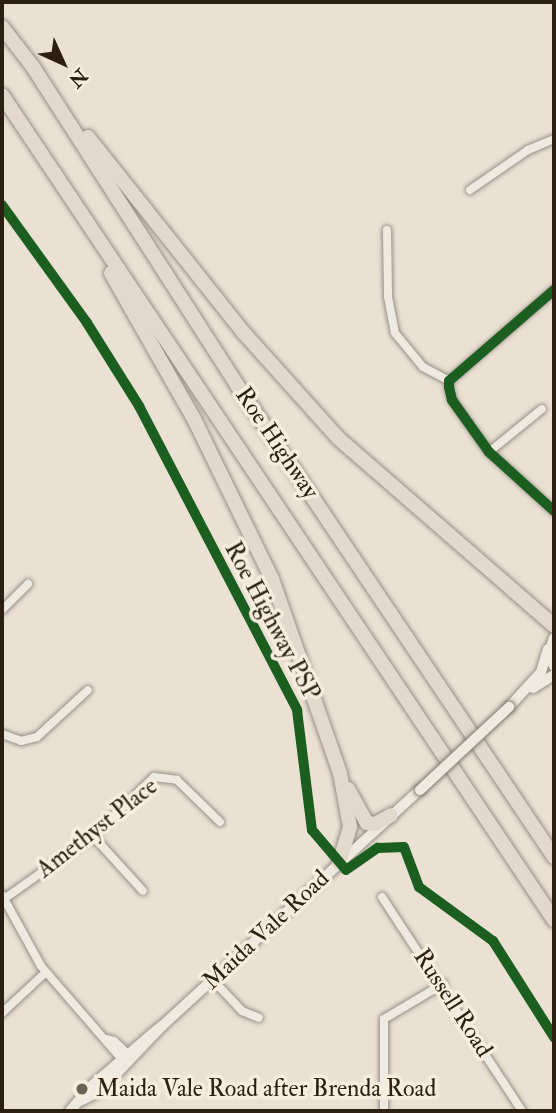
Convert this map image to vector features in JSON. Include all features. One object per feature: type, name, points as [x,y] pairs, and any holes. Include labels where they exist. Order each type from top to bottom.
[{"type":"highway","name":"Roe Highway","points":[[2,27],[33,67],[237,385],[554,857]]},
{"type":"highway","points":[[33,67],[243,332],[338,439],[554,626]]},
{"type":"highway","name":"Roe Highway","points":[[2,96],[554,920]]},
{"type":"highway","points":[[78,210],[194,419],[272,579],[340,773],[350,827],[339,863]]},
{"type":"highway","points":[[340,773],[367,823],[375,824],[391,815]]},
{"type":"main road","name":"Maida Vale Road","points":[[70,1111],[80,1101],[96,1095],[127,1059],[212,979],[524,693],[541,672],[554,638]]},
{"type":"main road","points":[[548,649],[554,666]]},
{"type":"main road","name":"Maida Vale Road","points":[[524,693],[554,675]]},
{"type":"street","points":[[470,190],[528,150],[554,139]]},
{"type":"street","points":[[387,230],[388,297],[395,333],[423,367],[449,381]]},
{"type":"street","points":[[449,381],[554,290]]},
{"type":"street","points":[[449,381],[452,400],[489,452],[554,511]]},
{"type":"street","points":[[489,452],[542,410]]},
{"type":"street","points":[[2,610],[28,584]]},
{"type":"street","points":[[2,734],[21,741],[37,737],[88,690]]},
{"type":"street","name":"Amethyst Place","points":[[3,897],[93,836],[147,782],[162,776],[177,780],[220,822]]},
{"type":"street","points":[[93,836],[143,891]]},
{"type":"street","points":[[3,897],[46,972],[127,1059]]},
{"type":"street","name":"Russell Road","points":[[382,897],[443,984],[522,1111]]},
{"type":"street","points":[[2,1013],[46,972]]},
{"type":"street","points":[[212,979],[242,1011],[259,1018]]},
{"type":"street","points":[[384,1111],[384,1019],[443,984]]},
{"type":"cycle path","name":"Roe Highway PSP","points":[[2,205],[87,323],[139,406],[297,710],[312,830],[346,870],[378,848],[404,847],[419,887],[493,941],[554,1037]]},
{"type":"cycle path","points":[[554,290],[449,381],[452,400],[489,452],[554,511]]},
{"type":"place","name":"Maida Vale Road after Brenda Road","points":[[82,1089]]}]
